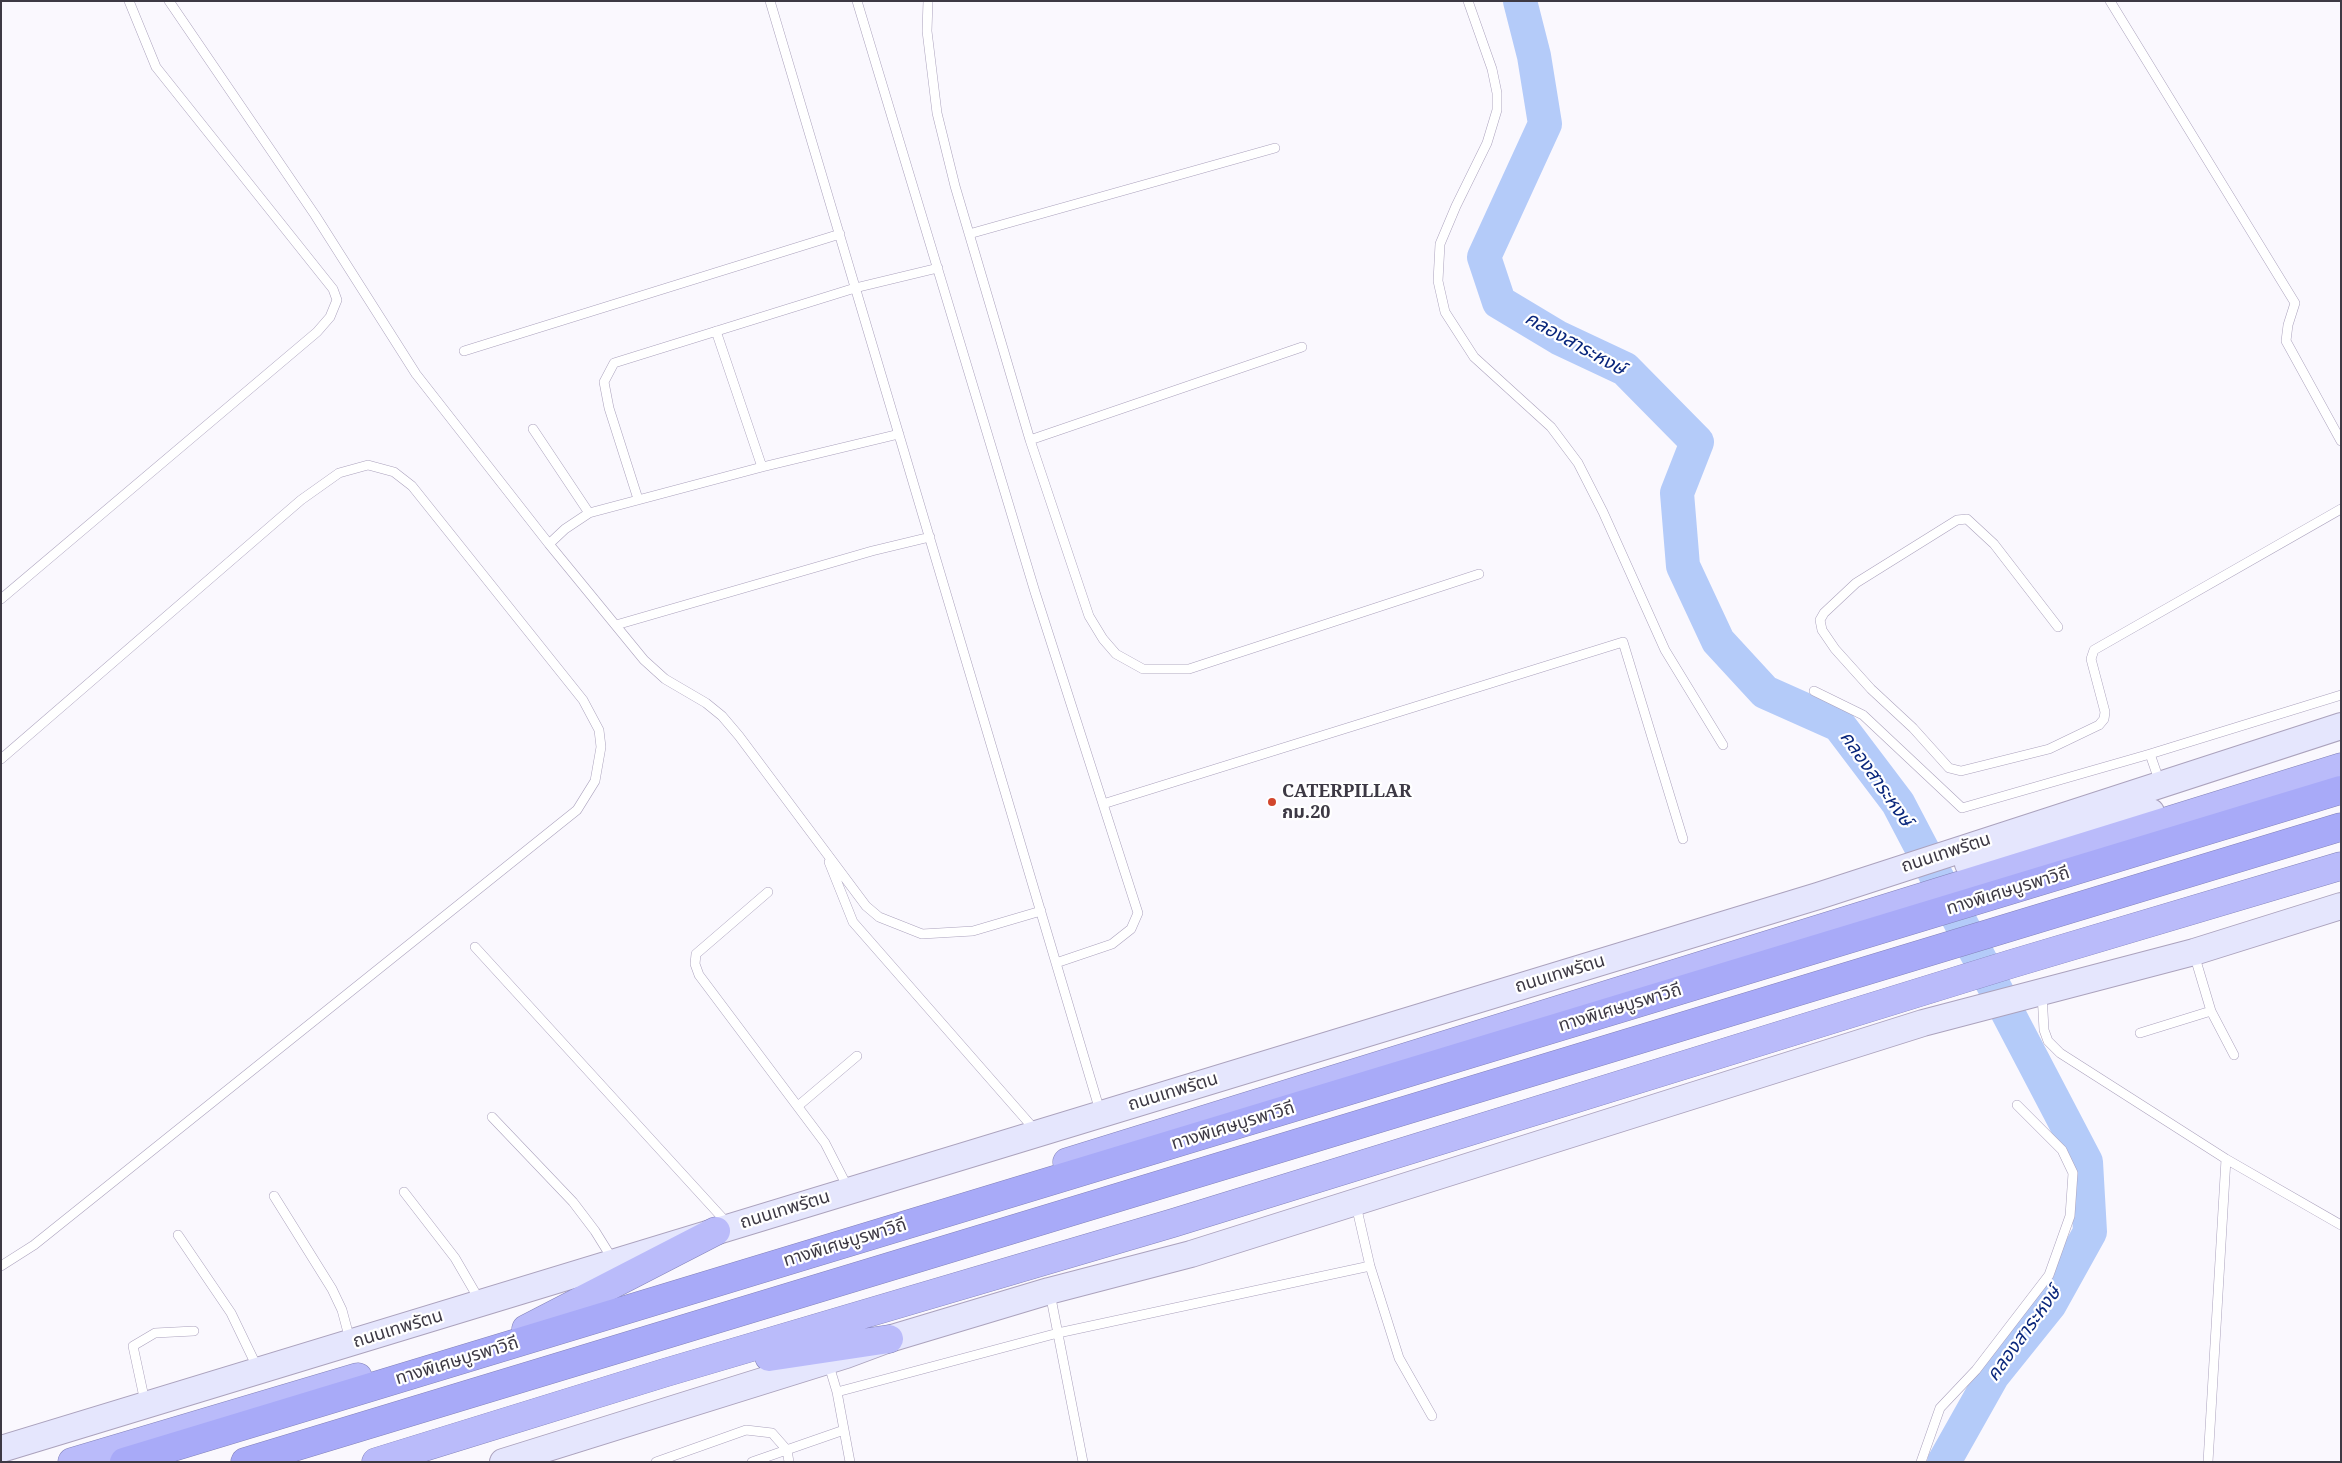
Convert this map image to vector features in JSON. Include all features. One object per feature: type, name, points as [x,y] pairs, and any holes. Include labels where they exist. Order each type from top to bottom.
[{"type":"highway","name":"ถนนเทพรัตน","points":[[72,1462],[526,1329],[1917,880],[2341,767]]},
{"type":"highway","name":"ทางพิเศษบูรพาวิถี","points":[[124,1462],[2341,790]]},
{"type":"highway","name":"ทางพิเศษบูรพาวิถี","points":[[245,1462],[2341,827]]},
{"type":"highway","points":[[376,1462],[664,1374],[1183,1221],[2011,964],[2341,866]]},
{"type":"highway","points":[[526,1329],[723,1228]]},
{"type":"highway","points":[[664,1374],[889,1339]]},
{"type":"main road","name":"ถนนเทพรัตน","points":[[1,1449],[1818,896],[1917,880],[1952,870],[2160,783],[2341,726]]},
{"type":"main road","points":[[1952,870],[2341,754]]},
{"type":"main road","points":[[503,1462],[889,1339],[1049,1291],[1191,1254],[1923,1023],[2029,995],[2185,945],[2341,889]]},
{"type":"main road","points":[[2185,945],[2341,906]]},
{"type":"lane","points":[[1,599],[317,332],[330,317],[337,300],[333,288],[156,66],[129,1]]},
{"type":"lane","points":[[169,1],[315,214],[416,374],[549,544],[644,660],[665,679],[706,703],[722,716],[866,906],[879,917],[922,934],[973,931],[1040,910]]},
{"type":"lane","points":[[770,1],[1101,1114]]},
{"type":"lane","points":[[858,1],[1035,592],[1138,913],[1131,929],[1112,944],[1056,963]]},
{"type":"lane","points":[[928,1],[926,31],[937,112],[969,234],[1030,440],[1089,616],[1103,639],[1116,654],[1143,669],[1189,669],[1479,574]]},
{"type":"lane","points":[[1468,1],[1492,69],[1497,93],[1497,110],[1487,143],[1456,206],[1440,244],[1438,281],[1445,312],[1474,357],[1551,427],[1578,463],[1603,512],[1665,650],[1723,744]]},
{"type":"lane","points":[[2110,1],[2296,303],[2288,325],[2286,341],[2341,441]]},
{"type":"lane","points":[[969,234],[1275,148]]},
{"type":"lane","points":[[464,351],[840,234]]},
{"type":"lane","points":[[638,499],[609,408],[604,382],[614,363],[855,288],[938,268]]},
{"type":"lane","points":[[716,331],[762,467]]},
{"type":"lane","points":[[1030,440],[1302,347]]},
{"type":"lane","points":[[533,429],[589,512]]},
{"type":"lane","points":[[549,544],[565,529],[589,512],[899,434]]},
{"type":"lane","points":[[1,759],[301,500],[339,473],[368,465],[394,472],[412,486],[583,700],[599,730],[601,747],[595,781],[577,810],[42,1238],[1,1266]]},
{"type":"lane","points":[[2058,626],[1994,544],[1967,519],[1957,520],[1856,583],[1824,613],[1820,620],[1822,630],[1834,649],[1871,689],[1912,728],[1949,768],[1961,771],[2049,749],[2099,725],[2104,719],[2105,712],[2091,659],[2094,650],[2341,509]]},
{"type":"lane","points":[[616,625],[872,551],[930,537]]},
{"type":"lane","points":[[1103,804],[1623,642],[1683,839]]},
{"type":"lane","points":[[1814,691],[1863,715],[1962,808],[2150,754],[2341,695]]},
{"type":"lane","points":[[2150,754],[2160,783]]},
{"type":"lane","points":[[824,851],[853,922],[1038,1133]]},
{"type":"lane","points":[[768,892],[696,954],[694,964],[699,975],[825,1143],[849,1190]]},
{"type":"lane","points":[[2185,945],[2211,1011],[2234,1055]]},
{"type":"lane","points":[[475,947],[723,1228]]},
{"type":"lane","points":[[2029,995],[2048,1041],[2060,1053],[2226,1159],[2341,1225]]},
{"type":"lane","points":[[2140,1033],[2211,1011]]},
{"type":"lane","points":[[798,1106],[858,1056]]},
{"type":"lane","points":[[1921,1462],[1940,1408],[1976,1370],[2049,1275],[2070,1216],[2073,1172],[2062,1150],[2017,1105]]},
{"type":"lane","points":[[492,1117],[573,1202],[595,1231],[614,1262]]},
{"type":"lane","points":[[2208,1462],[2226,1159]]},
{"type":"lane","points":[[404,1192],[455,1258],[482,1303]]},
{"type":"lane","points":[[274,1196],[332,1289],[342,1310],[351,1343]]},
{"type":"lane","points":[[1355,1202],[1370,1266],[1399,1358],[1432,1416]]},
{"type":"lane","points":[[178,1235],[232,1313],[259,1372]]},
{"type":"lane","points":[[837,1392],[1058,1333],[1370,1266]]},
{"type":"lane","points":[[1049,1291],[1083,1462]]},
{"type":"lane","points":[[146,1405],[133,1346],[155,1333],[194,1331]]},
{"type":"lane","points":[[827,1360],[837,1392],[850,1462]]},
{"type":"lane","points":[[656,1462],[746,1430],[772,1433],[787,1450],[789,1462]]},
{"type":"lane","points":[[752,1462],[844,1430]]},
{"type":"waterway","name":"คลองสาระหงษ์","points":[[1520,1],[1534,56],[1545,124],[1484,257],[1499,302],[1559,338],[1625,369],[1697,442],[1677,493],[1683,566],[1718,641],[1765,692],[1839,725],[1898,803],[2086,1162],[2090,1232],[2050,1304],[1993,1375],[1944,1462]]},
{"type":"place","name":"CATERPILLAR กม.20","points":[[1272,802]]}]
